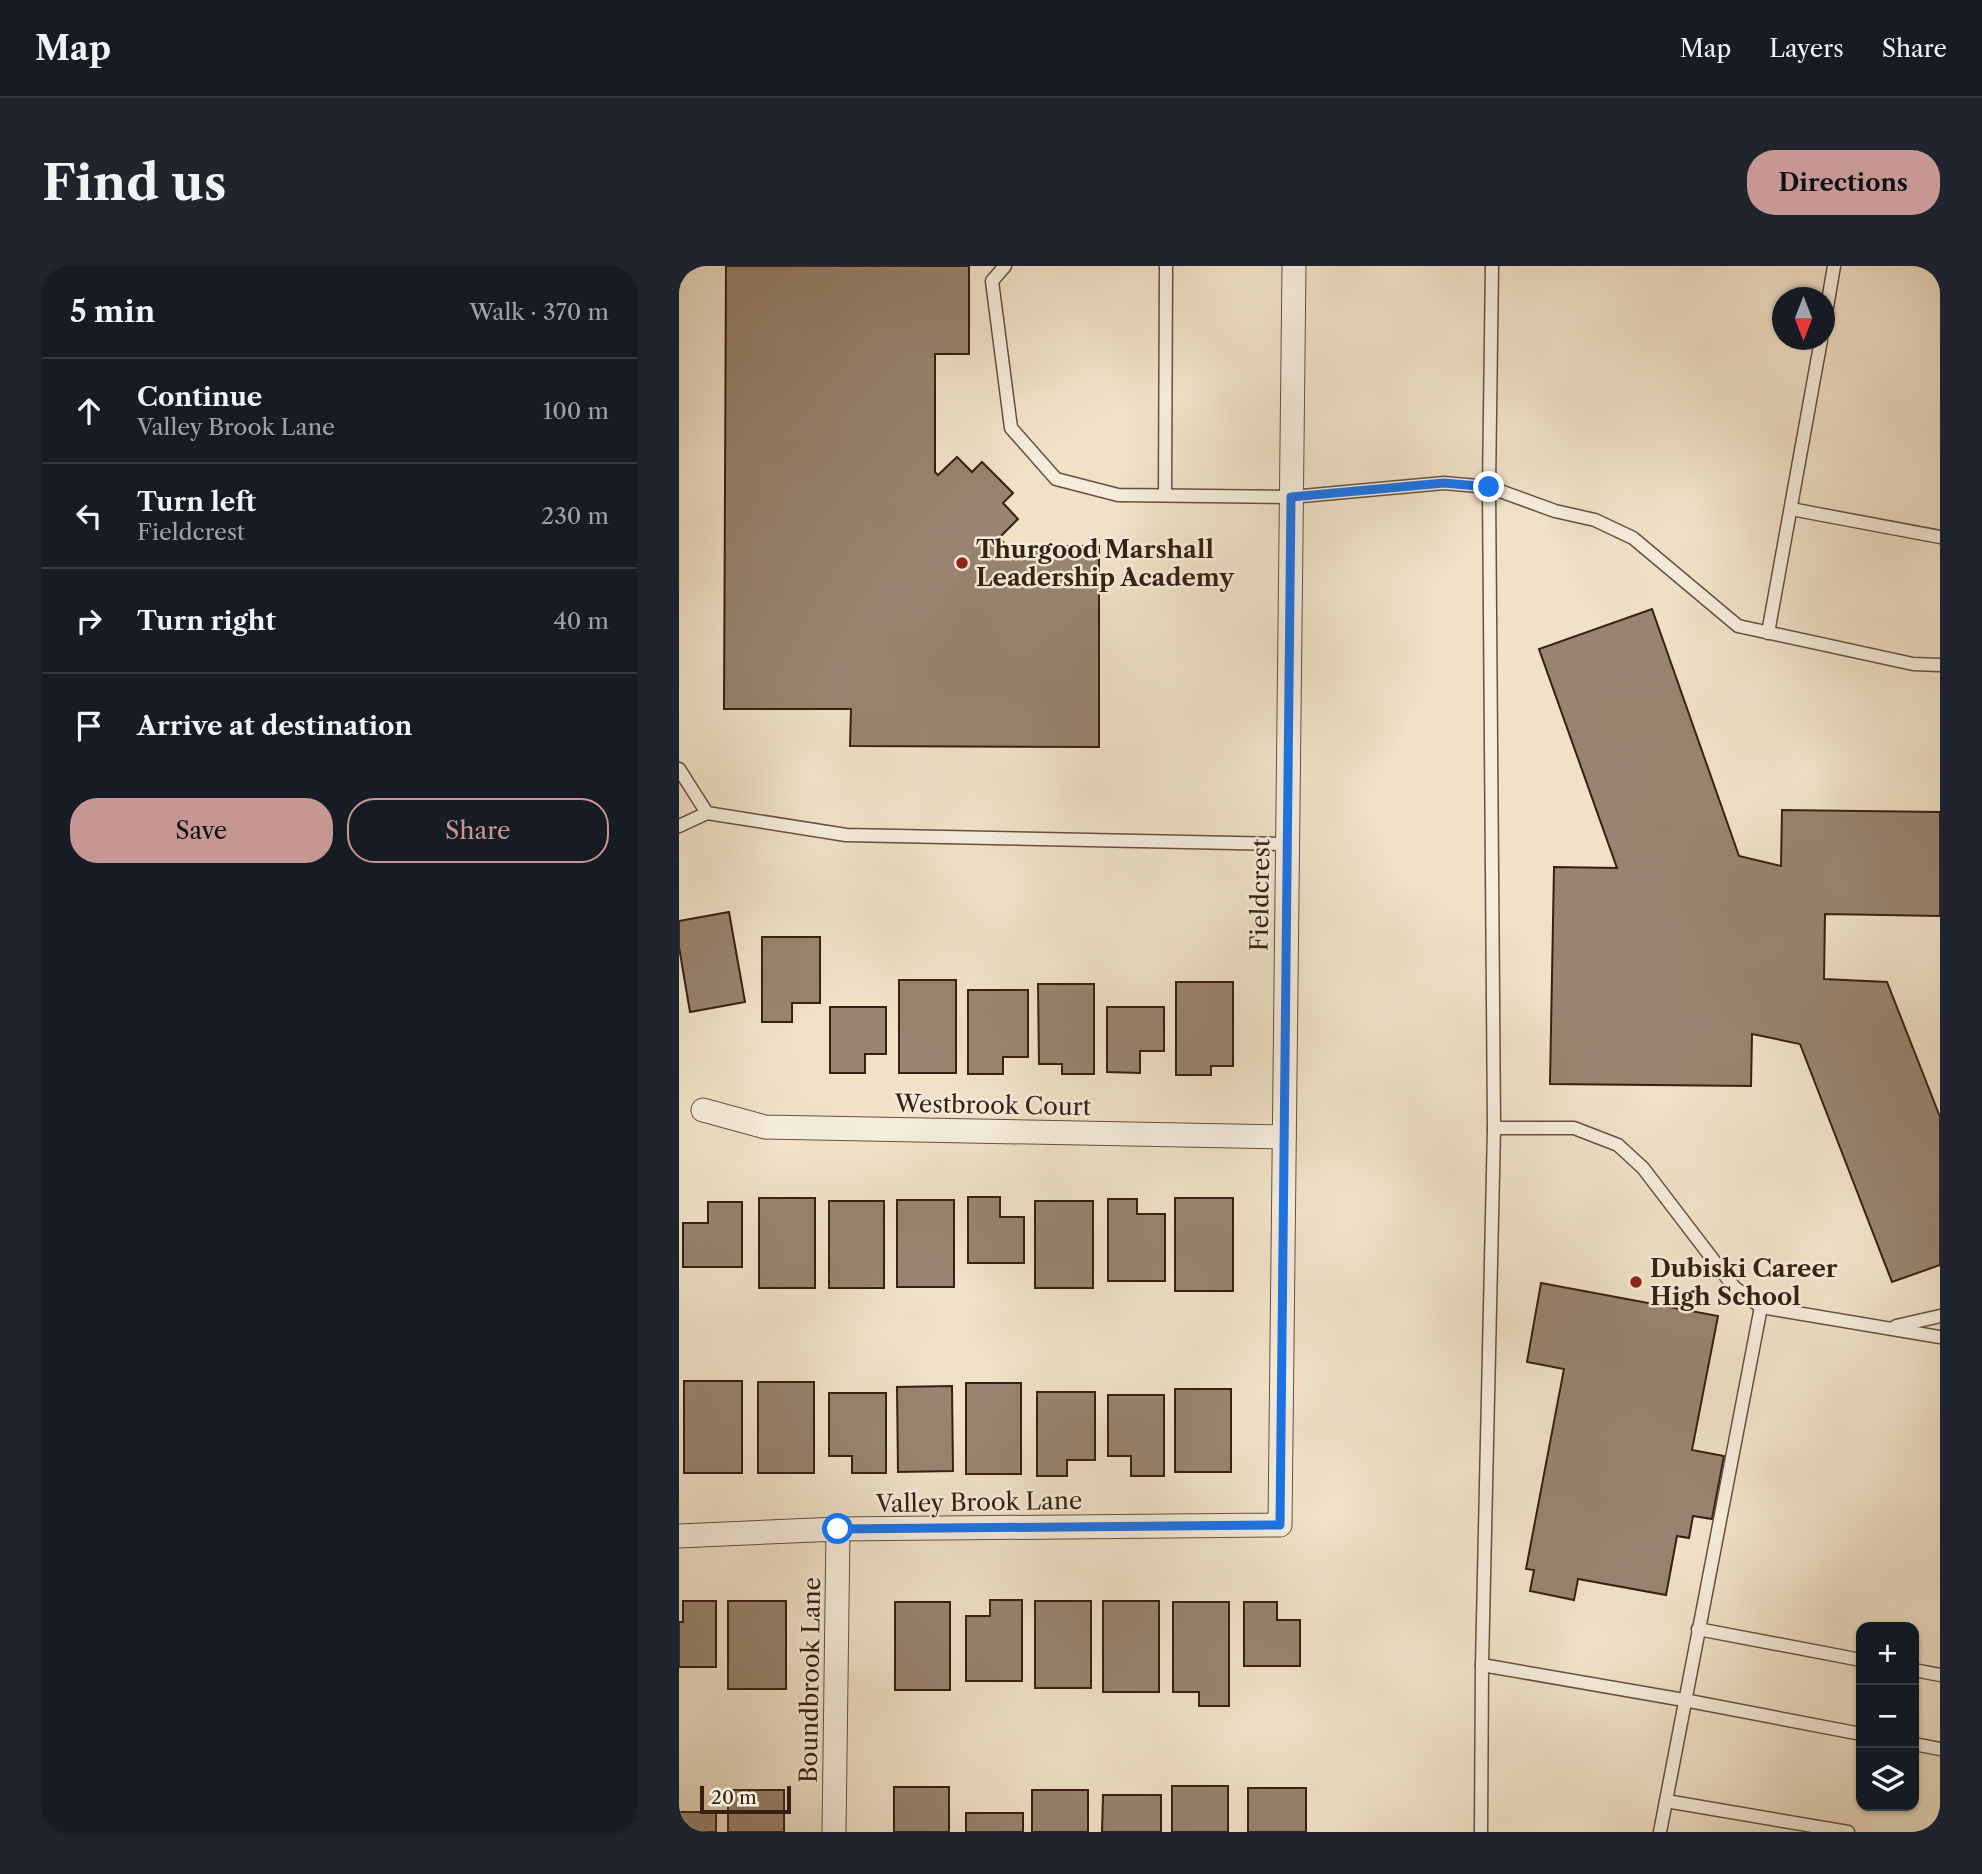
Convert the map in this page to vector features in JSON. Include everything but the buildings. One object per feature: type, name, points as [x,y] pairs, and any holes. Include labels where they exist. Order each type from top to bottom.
[{"type":"street","name":"Fieldcrest","points":[[1280,1525],[1293,266]]},
{"type":"street","name":"Westbrook Court","points":[[703,1110],[765,1127],[1284,1137]]},
{"type":"street","name":"Valley Brook Lane","points":[[679,1536],[838,1529],[1280,1525]]},
{"type":"street","name":"Boundbrook Lane","points":[[834,1832],[838,1529]]},
{"type":"lane","points":[[1005,266],[992,281],[1011,428],[1056,479],[1118,495],[1291,497],[1444,483],[1489,487],[1555,510],[1595,520],[1633,538],[1738,626],[1913,664],[1940,665]]},
{"type":"lane","points":[[1165,495],[1166,266]]},
{"type":"lane","points":[[1481,1832],[1494,1128],[1489,487],[1492,266]]},
{"type":"lane","points":[[1830,287],[1834,266]]},
{"type":"lane","points":[[1768,633],[1819,350]]},
{"type":"lane","points":[[1791,509],[1940,537]]},
{"type":"lane","points":[[679,769],[707,813]]},
{"type":"lane","points":[[679,826],[707,813],[846,835],[1287,844]]},
{"type":"lane","points":[[1494,1128],[1574,1128],[1618,1145],[1643,1168],[1734,1287],[1761,1307],[1940,1337]]},
{"type":"lane","points":[[1660,1832],[1761,1307]]},
{"type":"lane","points":[[1889,1328],[1940,1316]]},
{"type":"lane","points":[[1698,1629],[1856,1659]]},
{"type":"lane","points":[[1482,1665],[1856,1733]]},
{"type":"lane","points":[[1919,1671],[1940,1675]]},
{"type":"lane","points":[[1919,1745],[1940,1749]]},
{"type":"lane","points":[[1666,1801],[1848,1832]]},
{"type":"place","name":"Thurgood Marshall Leadership Academy","points":[[962,563]]},
{"type":"place","name":"Dubiski Career High School","points":[[1636,1282]]},
{"type":"route","points":[[838,1529],[1280,1525],[1291,497],[1444,483],[1489,487]]}]
